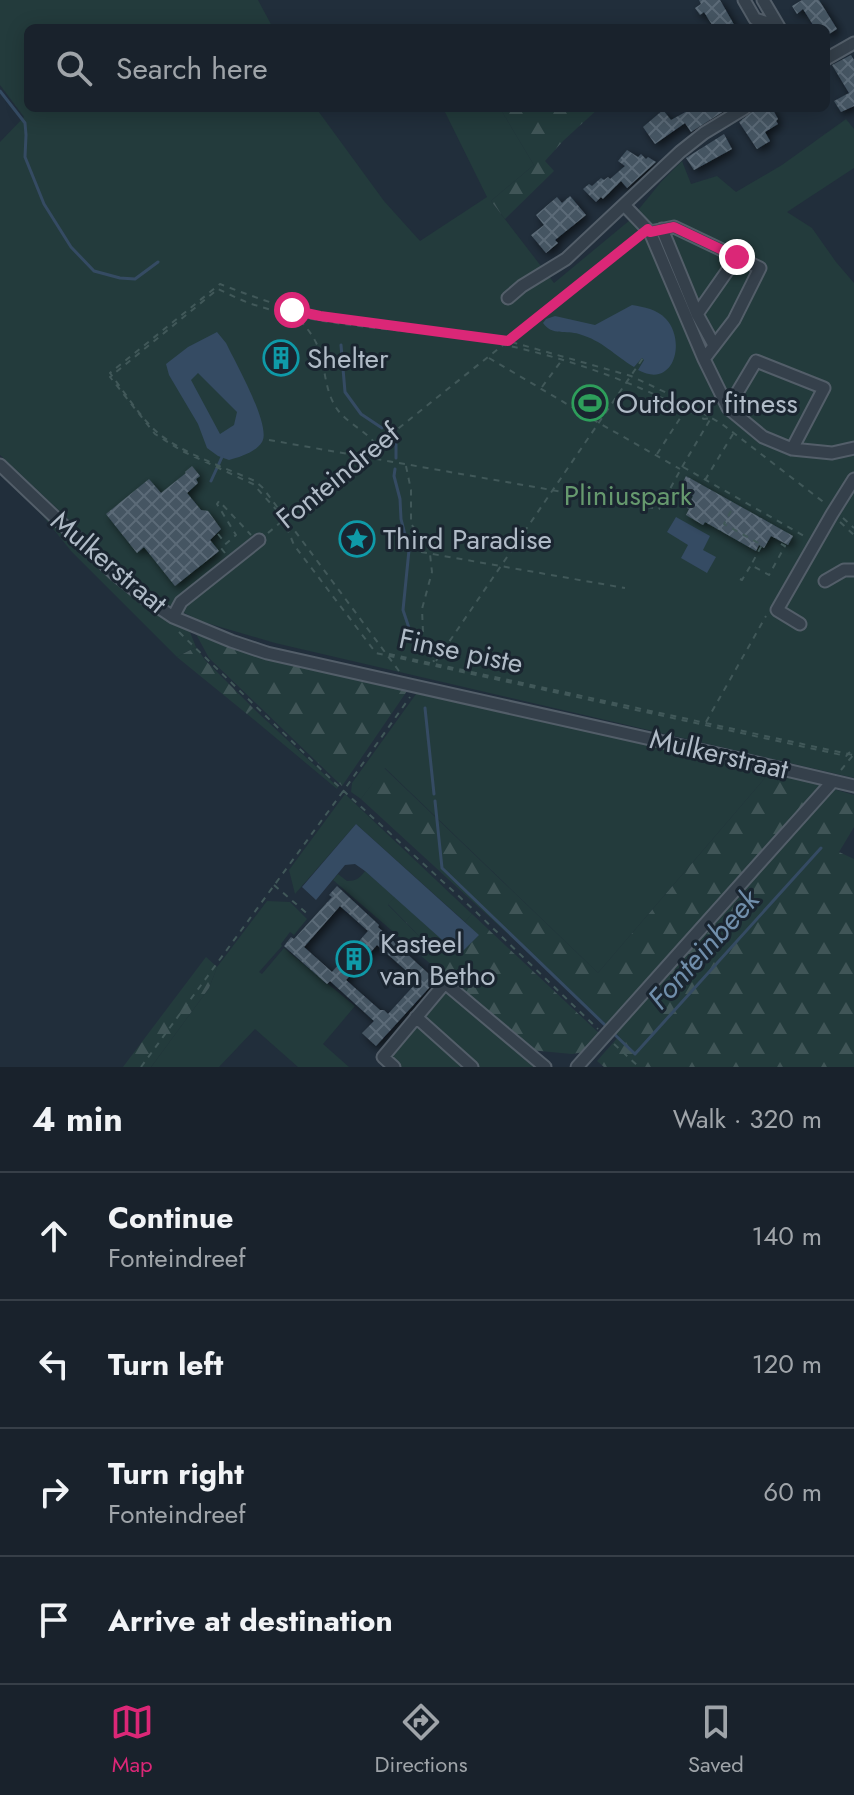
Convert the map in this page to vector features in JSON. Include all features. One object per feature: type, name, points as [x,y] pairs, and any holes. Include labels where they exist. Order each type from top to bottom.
[{"type":"street","points":[[744,0],[755,19],[769,24]]},
{"type":"street","points":[[763,0],[776,24]]},
{"type":"street","points":[[830,57],[854,43]]},
{"type":"street","points":[[508,298],[566,259],[680,152],[738,112]]},
{"type":"street","points":[[624,205],[653,230],[714,345]]},
{"type":"street","points":[[653,230],[674,227],[760,268],[734,320],[704,359]]},
{"type":"street","points":[[653,230],[704,359],[728,408],[763,437],[792,449],[832,453],[854,448]]},
{"type":"street","points":[[697,314],[737,257]]},
{"type":"street","points":[[728,408],[756,361],[824,388],[792,449]]},
{"type":"street","name":"Mulkerstraat","points":[[0,465],[116,575],[146,599],[173,617],[231,641],[267,653],[854,786]]},
{"type":"street","points":[[800,624],[777,610],[854,479]]},
{"type":"street","name":"Fonteindreef","points":[[173,617],[181,602],[258,541]]},
{"type":"street","points":[[825,581],[844,570],[854,570]]},
{"type":"street","points":[[577,1067],[833,781]]},
{"type":"street","points":[[394,1067],[383,1057],[445,983],[545,1067]]},
{"type":"street","points":[[416,1017],[472,1067]]},
{"type":"path","name":"Fonteindreef","points":[[258,541],[376,444],[653,230]]},
{"type":"path","points":[[112,376],[110,373],[220,284],[260,300],[320,316],[508,341],[597,370],[704,419],[711,418]]},
{"type":"path","points":[[112,376],[218,289],[256,305],[296,316],[504,345],[632,374],[734,433],[854,528]]},
{"type":"path","points":[[292,310],[304,322],[317,344],[328,391],[338,411],[376,444]]},
{"type":"path","points":[[488,357],[599,423],[810,539]]},
{"type":"path","points":[[541,388],[563,358]]},
{"type":"path","points":[[434,663],[643,358]]},
{"type":"path","name":"Finse piste","points":[[112,376],[155,434],[261,491],[284,519],[294,545],[376,653],[852,755]]},
{"type":"path","points":[[657,455],[689,405]]},
{"type":"path","points":[[269,440],[659,509],[711,418]]},
{"type":"path","points":[[705,480],[734,433]]},
{"type":"path","points":[[406,464],[411,490],[411,524],[428,546],[430,554],[432,572],[422,609],[423,632],[434,663]]},
{"type":"path","points":[[225,554],[221,548],[236,535],[217,504],[219,501],[258,541]]},
{"type":"path","points":[[731,511],[724,524],[762,545],[740,579]]},
{"type":"path","points":[[833,512],[854,535]]},
{"type":"path","points":[[141,1067],[344,790],[413,685],[284,519]]},
{"type":"path","points":[[785,531],[788,527]]},
{"type":"path","points":[[218,534],[226,544]]},
{"type":"path","points":[[751,565],[769,575],[785,546],[780,541]]},
{"type":"path","points":[[421,552],[625,588]]},
{"type":"path","points":[[173,617],[173,626],[639,1067]]},
{"type":"path","points":[[388,655],[852,755]]},
{"type":"path","points":[[833,781],[854,748]]},
{"type":"path","points":[[274,884],[310,916]]},
{"type":"green space","name":"Pliniuspark","points":[[0,0],[258,0],[271,24],[24,24],[24,112],[319,112],[384,201],[420,241],[487,197],[445,112],[502,112],[534,165],[491,201],[554,283],[630,220],[682,161],[691,184],[717,176],[736,192],[782,165],[846,119],[854,129],[854,168],[787,212],[812,228],[854,283],[854,778],[275,643],[200,621],[148,594],[0,455],[0,142],[24,117],[0,85]]},
{"type":"green space","points":[[502,112],[595,112],[545,161],[554,171],[505,219],[491,201],[534,165]]},
{"type":"green space","points":[[34,505],[117,582],[190,632],[196,647],[177,657],[71,551]]},
{"type":"green space","points":[[196,634],[266,659],[407,691],[342,786],[209,658]]},
{"type":"green space","points":[[196,647],[253,708],[247,714],[177,657]]},
{"type":"green space","points":[[419,692],[771,771],[598,973],[385,768],[361,799],[351,792],[352,783]]},
{"type":"green space","points":[[253,708],[338,787],[337,789],[247,714]]},
{"type":"green space","points":[[384,768],[598,973],[771,771],[854,795],[854,827],[839,852],[854,859],[854,1067],[604,1067],[597,1061],[619,1036],[361,799]]},
{"type":"green space","points":[[345,794],[472,914],[465,922],[356,824],[295,894],[289,870]]},
{"type":"green space","points":[[365,871],[395,897],[388,905],[427,944],[419,954],[333,880],[338,874],[347,881],[353,880]]},
{"type":"green space","points":[[395,897],[459,955],[478,935],[465,922],[472,914],[601,1035],[584,1052],[572,1054],[530,1050],[419,954],[427,944],[388,904]]},
{"type":"green space","points":[[267,901],[290,902],[307,919],[294,935],[290,932],[259,972],[262,974],[284,948],[355,1006],[323,1044],[349,1067],[298,1067],[255,1029],[219,1067],[151,1067],[209,988],[217,967]]},
{"type":"green space","points":[[206,957],[217,967],[209,988],[151,1067],[123,1067]]},
{"type":"green space","points":[[447,990],[540,1067],[479,1067],[427,1021],[427,1014]]},
{"type":"green space","points":[[417,1025],[467,1067],[400,1067],[392,1055]]},
{"type":"water","points":[[632,305],[659,313],[672,328],[676,350],[668,368],[661,373],[638,370],[644,360],[642,358],[634,367],[595,340],[555,331],[543,323],[555,316],[595,325]]},
{"type":"water","points":[[217,332],[226,343],[262,422],[262,442],[252,451],[229,460],[207,448],[198,424],[169,375],[166,364],[188,347]],"holes":[[[198,373],[237,412],[234,425],[220,434],[191,380]]]},
{"type":"water","points":[[676,517],[710,536],[703,550],[716,557],[707,573],[681,558],[688,545],[667,532]]},
{"type":"water","points":[[356,824],[479,935],[459,955],[355,864],[345,865],[316,900],[302,887]]},
{"type":"building","points":[[699,0],[720,0],[734,24],[712,24],[704,12],[700,15],[695,8],[701,4]]},
{"type":"building","points":[[802,0],[819,0],[837,29],[830,33],[830,24],[812,24],[803,9],[797,14],[792,6]]},
{"type":"building","points":[[851,55],[854,60],[854,106],[841,112],[834,101],[849,93],[832,65]]},
{"type":"building","points":[[661,112],[665,112],[671,120],[686,112],[723,112],[691,132],[685,123],[655,144],[643,127]]},
{"type":"building","points":[[752,112],[774,112],[778,119],[778,124],[765,132],[770,141],[757,149],[739,122]]},
{"type":"building","points":[[724,134],[732,149],[694,170],[686,158]]},
{"type":"building","points":[[627,150],[656,162],[627,188],[621,181],[596,202],[583,189],[601,178],[610,179],[625,166],[618,161]]},
{"type":"building","points":[[570,196],[586,215],[555,240],[558,243],[546,253],[531,235],[544,225],[536,215],[557,197],[562,203]]},
{"type":"building","points":[[192,466],[200,476],[196,479],[198,483],[187,493],[201,510],[208,511],[221,529],[210,540],[219,551],[175,586],[144,547],[137,553],[106,514],[149,479],[161,493]]},
{"type":"building","points":[[686,476],[793,536],[788,545],[771,536],[764,548],[759,545],[756,551],[705,522],[703,525],[686,515],[693,496],[680,488]]},
{"type":"building","name":"Kasteel van Betho","points":[[337,886],[432,977],[434,974],[438,978],[376,1046],[362,1033],[374,1021],[330,981],[327,984],[284,946],[332,897],[329,895]],"holes":[[[340,906],[368,931],[332,972],[304,947]],[[377,945],[418,981],[388,1014],[346,980]]]},
{"type":"waterway","points":[[0,91],[25,123],[25,157],[44,204],[71,247],[94,271],[120,278],[135,279],[158,262]]},
{"type":"waterway","name":"Fonteinbeek","points":[[341,345],[345,392],[361,414],[382,428]]},
{"type":"waterway","name":"Fonteinbeek","points":[[396,444],[396,458]]},
{"type":"waterway","points":[[211,481],[222,457]]},
{"type":"waterway","name":"Fonteinbeek","points":[[395,469],[401,519],[409,550],[403,610],[416,649]]},
{"type":"waterway","name":"Fonteinbeek","points":[[425,708],[434,794]]},
{"type":"waterway","name":"Fonteinbeek","points":[[435,801],[442,868],[607,1027]]},
{"type":"waterway","name":"Fonteinbeek","points":[[613,1033],[635,1054],[821,848]]},
{"type":"place","name":"Shelter","points":[[281,358]]},
{"type":"place","name":"Outdoor fitness","points":[[590,403]]},
{"type":"place","name":"Third Paradise","points":[[357,539]]},
{"type":"place","name":"Kasteel van Betho","points":[[354,959]]},
{"type":"route","points":[[292,310],[508,341],[648,229],[650,232],[674,227],[737,257]]}]
